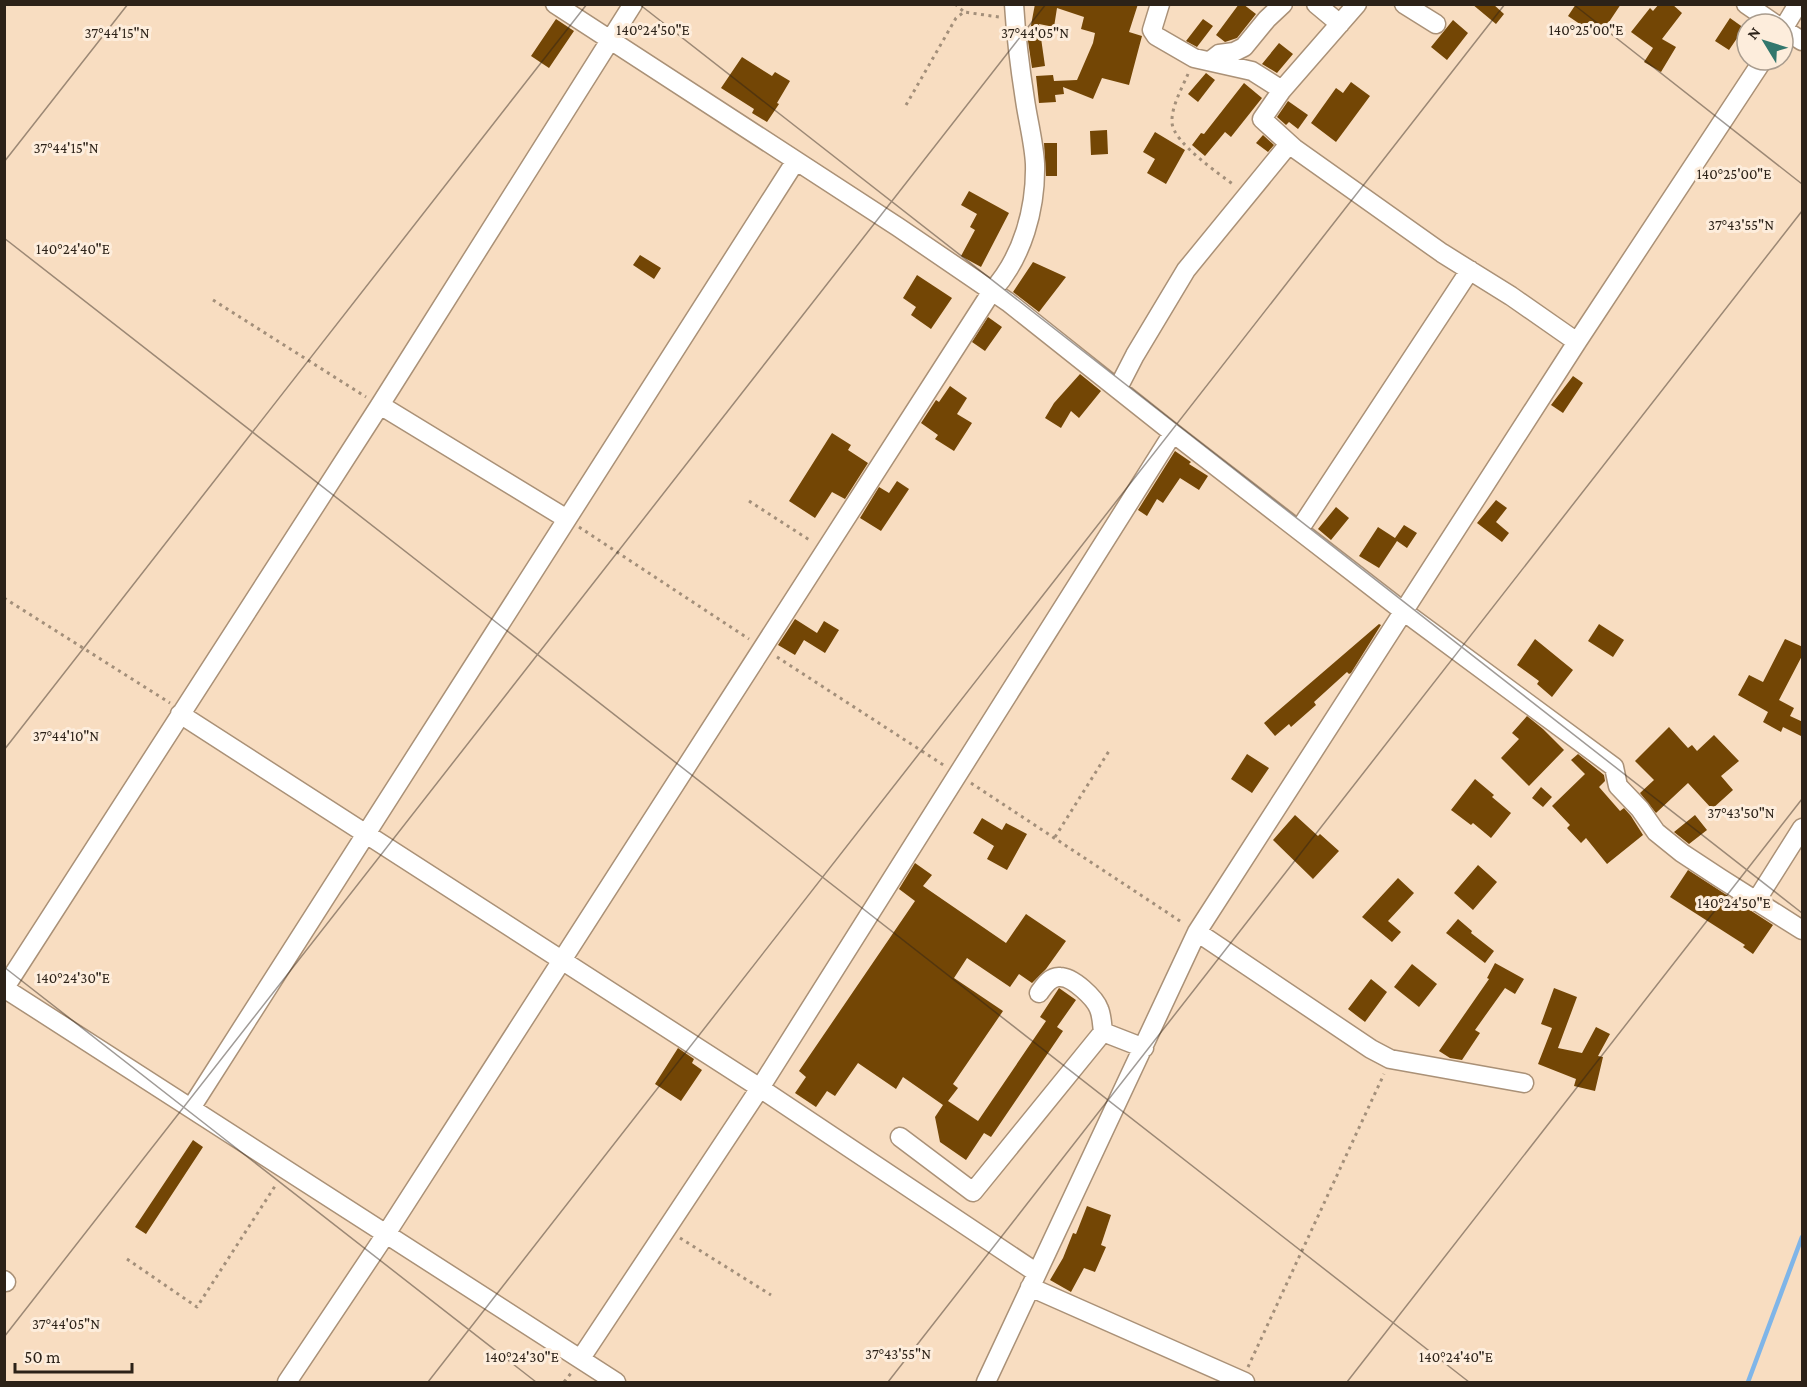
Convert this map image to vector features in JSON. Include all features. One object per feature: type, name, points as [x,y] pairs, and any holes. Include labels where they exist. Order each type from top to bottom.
[{"type":"street","points":[[555,4],[898,227],[992,291],[1403,611],[1614,767],[1618,786],[1640,809],[1656,831],[1682,853],[1803,930]]},
{"type":"street","points":[[616,1383],[581,1358],[5,988],[380,405],[633,4]]},
{"type":"street","points":[[1160,4],[1152,30],[1156,36],[1202,60],[1252,71],[1282,90]]},
{"type":"street","points":[[1202,60],[1234,52],[1244,47],[1283,4]]},
{"type":"street","points":[[1316,4],[1340,24]]},
{"type":"street","points":[[1357,4],[1282,90],[1262,119],[1289,144],[1442,253],[1511,296],[1577,342]]},
{"type":"street","points":[[1404,4],[1436,24]]},
{"type":"street","points":[[287,1383],[386,1234],[992,291],[1006,276],[1015,259],[1033,202],[1035,162],[1015,12]]},
{"type":"street","points":[[986,1383],[1197,932],[1577,342],[1755,72]]},
{"type":"street","points":[[1118,388],[1186,270],[1289,144]]},
{"type":"street","points":[[191,1108],[795,162]]},
{"type":"street","points":[[1299,530],[1470,270]]},
{"type":"street","points":[[380,405],[567,519]]},
{"type":"street","points":[[581,1358],[760,1088],[1173,433]]},
{"type":"street","points":[[181,712],[366,835],[760,1088],[1034,1280],[1244,1382]]},
{"type":"street","points":[[1756,901],[1803,828]]},
{"type":"street","points":[[1197,932],[1371,1049],[1390,1059],[1524,1083]]},
{"type":"street","points":[[900,1137],[973,1192],[1103,1032],[1099,1008],[1089,995],[1073,982],[1060,977],[1050,980],[1039,993]]},
{"type":"street","points":[[1103,1032],[1143,1048]]},
{"type":"path","points":[[954,4],[964,12]]},
{"type":"path","points":[[906,105],[956,18],[964,12],[1015,12]]},
{"type":"path","points":[[1202,60],[1176,102],[1172,123],[1176,134],[1187,146],[1247,195]]},
{"type":"path","points":[[213,300],[380,405]]},
{"type":"path","points":[[749,501],[825,550]]},
{"type":"path","points":[[567,519],[1197,932]]},
{"type":"path","points":[[4,598],[181,712]]},
{"type":"path","points":[[1055,837],[1109,751]]},
{"type":"path","points":[[1244,1382],[1390,1059]]},
{"type":"path","points":[[127,1259],[197,1307],[286,1169]]},
{"type":"path","points":[[666,1229],[771,1295]]},
{"type":"building","points":[[1035,4],[1138,4],[1129,32],[1142,36],[1129,85],[1102,78],[1093,99],[1063,87],[1064,94],[1055,95],[1056,102],[1039,103],[1036,76],[1053,75],[1054,81],[1077,80],[1095,33],[1081,29],[1084,17],[1057,8],[1054,27],[1039,24],[1045,66],[1032,68],[1028,41]]},
{"type":"building","points":[[1239,4],[1243,4],[1256,14],[1237,38],[1225,42],[1216,35]]},
{"type":"building","points":[[1472,4],[1493,4],[1504,14],[1496,24]]},
{"type":"building","points":[[1576,4],[1621,4],[1599,37],[1568,16]]},
{"type":"building","points":[[1659,4],[1672,4],[1682,13],[1662,39],[1676,47],[1661,72],[1644,62],[1653,48],[1631,32],[1650,8],[1653,11]]},
{"type":"building","points":[[1730,18],[1735,22],[1735,41],[1729,50],[1715,41]]},
{"type":"building","points":[[556,19],[574,31],[549,68],[531,56]]},
{"type":"building","points":[[1203,19],[1213,26],[1197,47],[1186,41]]},
{"type":"building","points":[[1453,20],[1468,33],[1447,60],[1431,47]]},
{"type":"building","points":[[1279,43],[1293,54],[1277,73],[1262,64]]},
{"type":"building","points":[[742,57],[772,76],[775,72],[790,81],[767,122],[752,113],[754,109],[721,88]]},
{"type":"building","points":[[1206,73],[1215,80],[1198,102],[1188,94]]},
{"type":"building","points":[[1351,82],[1370,96],[1336,142],[1311,123],[1336,88],[1343,93]]},
{"type":"building","points":[[1244,83],[1262,98],[1231,137],[1225,132],[1205,156],[1192,145],[1201,133],[1204,134]]},
{"type":"building","points":[[1288,101],[1308,115],[1298,129],[1289,122],[1286,125],[1277,117]]},
{"type":"building","points":[[1107,130],[1108,154],[1091,155],[1090,131]]},
{"type":"building","points":[[1155,132],[1185,150],[1166,184],[1147,173],[1155,159],[1143,152]]},
{"type":"building","points":[[1263,135],[1274,145],[1268,152],[1256,143]]},
{"type":"building","points":[[1044,143],[1057,143],[1057,176],[1046,176]]},
{"type":"building","points":[[969,191],[1009,213],[981,267],[961,256],[975,230],[970,227],[977,214],[961,205]]},
{"type":"building","points":[[640,255],[661,268],[654,279],[633,265]]},
{"type":"building","points":[[1033,262],[1066,277],[1039,312],[1013,292]]},
{"type":"building","points":[[917,275],[952,298],[931,329],[911,315],[916,307],[903,298]]},
{"type":"building","points":[[988,317],[1002,327],[985,351],[972,342]]},
{"type":"building","points":[[1080,374],[1101,391],[1079,418],[1071,411],[1061,428],[1045,418],[1054,403]]},
{"type":"building","points":[[1573,376],[1583,383],[1563,413],[1551,405]]},
{"type":"building","points":[[950,386],[967,398],[957,414],[972,423],[954,451],[935,439],[938,435],[921,423],[936,400],[939,402]]},
{"type":"building","points":[[832,433],[851,445],[848,450],[868,463],[845,499],[832,492],[815,518],[789,501]]},
{"type":"building","points":[[1175,451],[1191,462],[1189,464],[1208,476],[1199,490],[1180,478],[1163,503],[1157,499],[1147,516],[1138,510]]},
{"type":"building","points":[[897,481],[909,489],[881,531],[860,518],[879,487],[889,493]]},
{"type":"building","points":[[1496,500],[1507,508],[1496,522],[1509,533],[1502,542],[1477,523]]},
{"type":"building","points":[[1336,507],[1349,518],[1331,540],[1318,529]]},
{"type":"building","points":[[1404,525],[1417,533],[1407,548],[1397,541],[1379,568],[1359,556],[1378,527],[1395,538]]},
{"type":"building","points":[[795,619],[817,633],[824,621],[839,630],[825,653],[804,640],[795,655],[778,645]]},
{"type":"building","points":[[1379,624],[1381,625],[1351,673],[1347,672],[1314,702],[1316,705],[1291,727],[1289,724],[1275,736],[1264,723]]},
{"type":"building","points":[[1599,624],[1624,640],[1613,657],[1588,641]]},
{"type":"building","points":[[1535,639],[1573,670],[1552,697],[1537,684],[1539,681],[1517,665]]},
{"type":"building","points":[[1785,639],[1803,647],[1803,654],[1779,700],[1794,708],[1790,716],[1803,722],[1803,737],[1783,727],[1781,732],[1763,722],[1768,712],[1738,695],[1749,675],[1763,682]]},
{"type":"building","points":[[1527,716],[1564,750],[1529,786],[1501,758],[1519,739],[1512,733]]},
{"type":"building","points":[[1669,727],[1688,748],[1692,745],[1697,751],[1714,735],[1739,761],[1721,776],[1733,790],[1712,809],[1688,783],[1656,813],[1640,793],[1654,780],[1635,761]]},
{"type":"building","points":[[1247,754],[1269,768],[1252,793],[1231,779]]},
{"type":"building","points":[[1578,754],[1604,775],[1605,781],[1599,787],[1620,811],[1624,808],[1643,835],[1607,864],[1586,838],[1581,843],[1567,828],[1570,825],[1552,806],[1585,774],[1571,760]]},
{"type":"building","points":[[1475,779],[1511,813],[1491,838],[1473,823],[1471,825],[1451,810]]},
{"type":"building","points":[[1541,787],[1552,797],[1543,807],[1532,798]]},
{"type":"building","points":[[1295,815],[1339,851],[1313,879],[1273,840]]},
{"type":"building","points":[[1695,815],[1707,830],[1689,844],[1674,832]]},
{"type":"building","points":[[982,818],[1002,830],[1006,823],[1027,834],[1007,870],[987,859],[994,846],[973,833]]},
{"type":"building","points":[[915,863],[932,875],[923,886],[1006,943],[1026,914],[1066,941],[1046,969],[1032,983],[1019,974],[1010,987],[967,958],[954,978],[1003,1011],[953,1084],[958,1088],[948,1101],[978,1121],[1046,1021],[1040,1017],[1059,988],[1076,1000],[1057,1027],[1063,1031],[991,1137],[984,1133],[966,1160],[940,1142],[935,1117],[943,1105],[903,1077],[896,1089],[858,1063],[835,1096],[827,1091],[816,1107],[795,1093],[806,1077],[799,1071],[915,901],[899,889]]},
{"type":"building","points":[[1478,865],[1497,882],[1473,910],[1454,893]]},
{"type":"building","points":[[1688,870],[1773,925],[1753,954],[1743,947],[1745,945],[1670,897]]},
{"type":"building","points":[[1398,878],[1414,893],[1388,921],[1401,932],[1392,942],[1362,917]]},
{"type":"building","points":[[1458,919],[1472,931],[1471,933],[1494,951],[1485,963],[1446,933]]},
{"type":"building","points":[[1495,963],[1524,979],[1515,994],[1505,988],[1475,1030],[1480,1033],[1462,1060],[1450,1058],[1439,1051],[1489,979],[1487,978]]},
{"type":"building","points":[[1412,964],[1437,984],[1419,1007],[1394,987]]},
{"type":"building","points":[[1371,979],[1387,992],[1365,1022],[1348,1009]]},
{"type":"building","points":[[1554,988],[1577,997],[1558,1048],[1582,1053],[1596,1027],[1610,1034],[1598,1056],[1603,1057],[1595,1091],[1574,1086],[1576,1079],[1538,1064],[1552,1028],[1541,1024]]},
{"type":"building","points":[[678,1048],[694,1059],[692,1063],[702,1070],[681,1101],[655,1084]]},
{"type":"building","points":[[193,1140],[203,1147],[146,1234],[135,1227]]},
{"type":"building","points":[[1087,1206],[1111,1215],[1101,1245],[1106,1247],[1095,1272],[1084,1268],[1071,1292],[1050,1280],[1063,1258],[1073,1233],[1076,1234]]},
{"type":"waterway","points":[[1748,1382],[1802,1237]]}]
